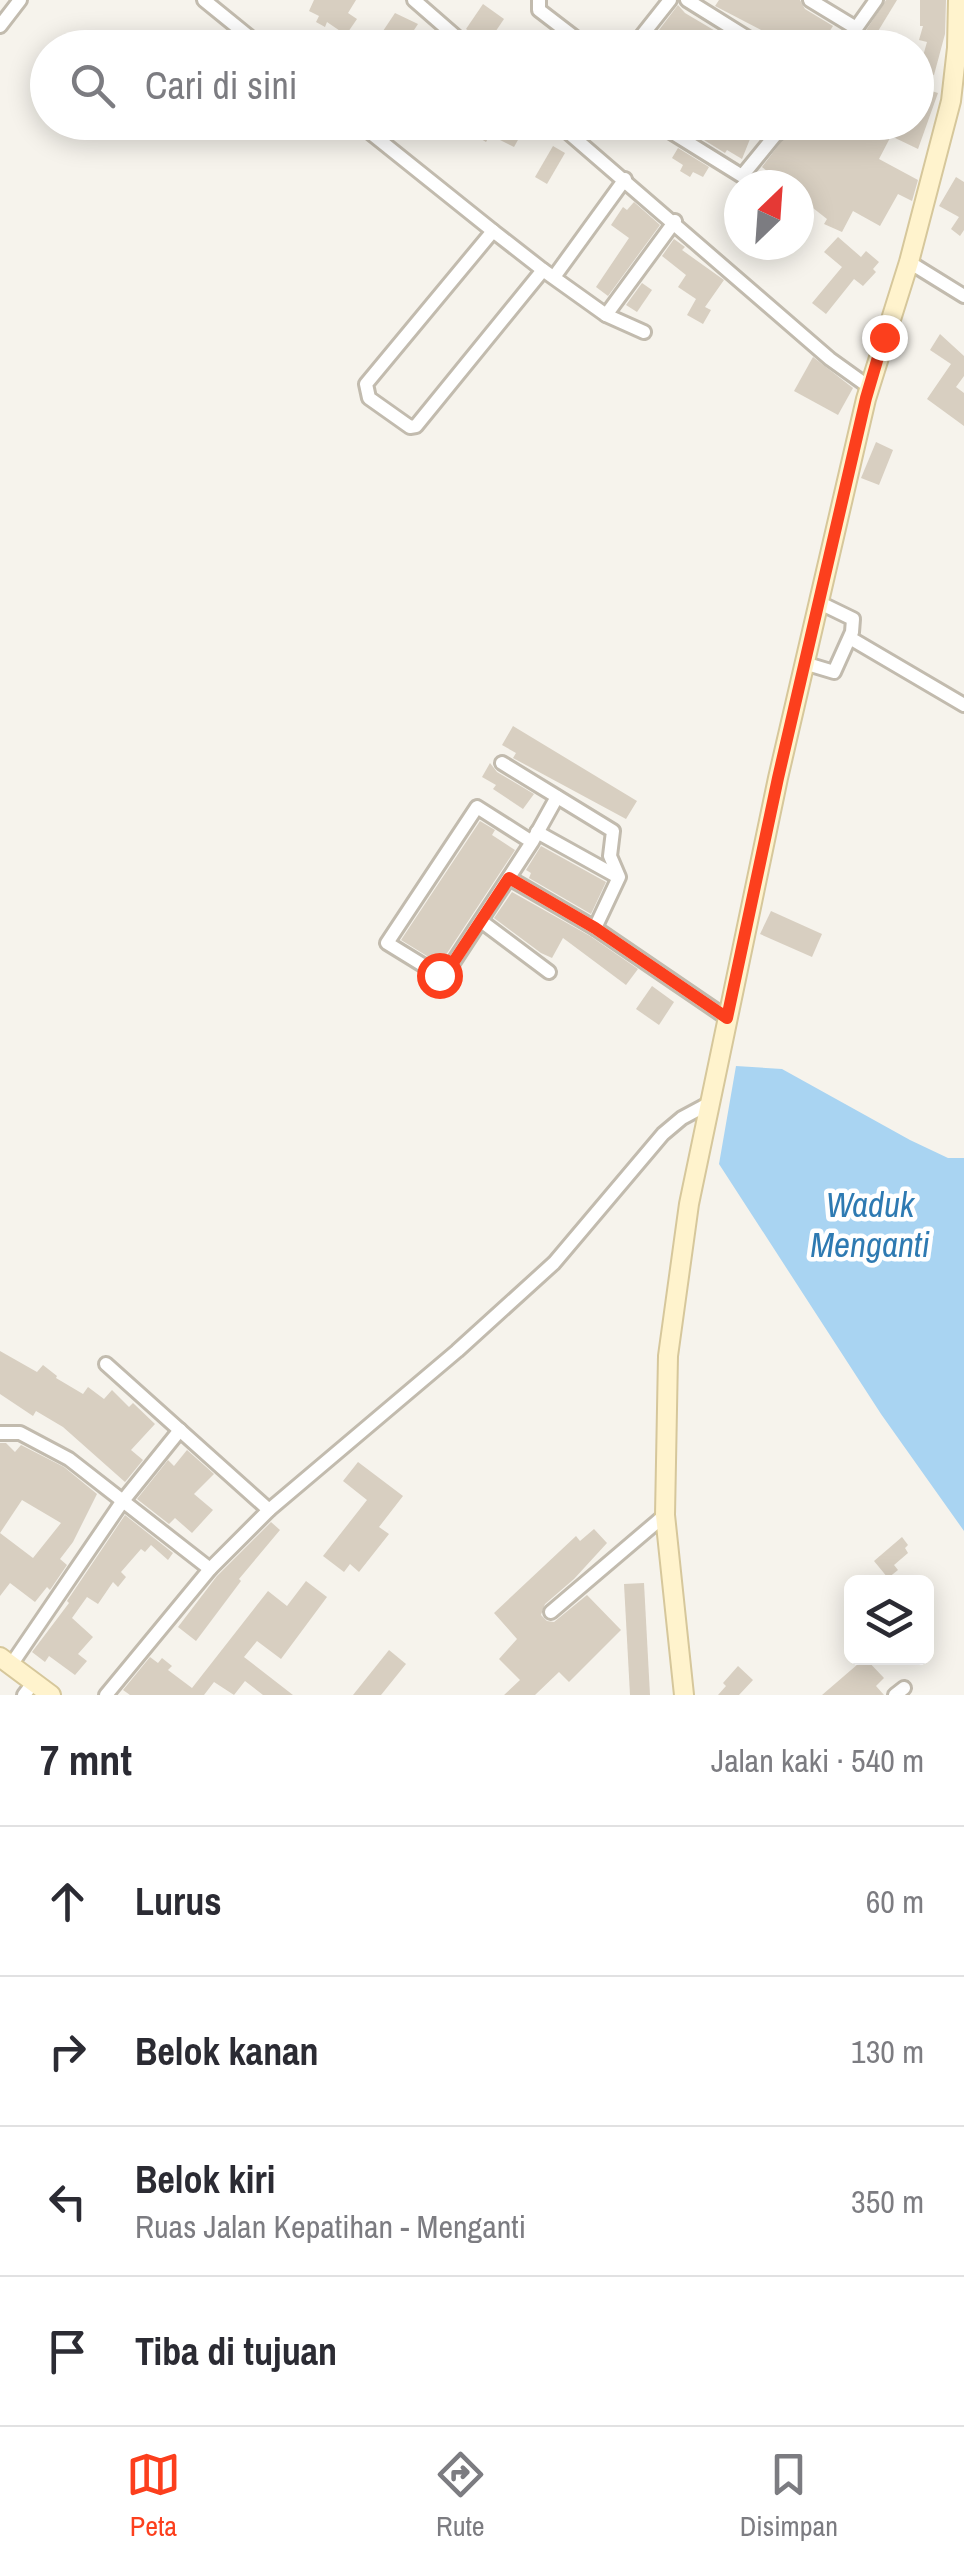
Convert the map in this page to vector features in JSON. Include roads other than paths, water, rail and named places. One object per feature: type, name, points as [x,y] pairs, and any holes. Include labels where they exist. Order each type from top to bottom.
[{"type":"main road","points":[[684,1695],[665,1516],[668,1356],[689,1204],[804,663],[869,387],[909,262],[951,101],[958,0]]},
{"type":"main road","points":[[5,1661],[29,1689],[51,1695]]},
{"type":"street","points":[[0,26],[20,0]]},
{"type":"street","points":[[204,0],[241,30]]},
{"type":"street","points":[[414,0],[448,30]]},
{"type":"street","points":[[539,0],[540,10],[565,30]]},
{"type":"street","points":[[647,30],[670,0]]},
{"type":"street","points":[[686,0],[735,30]]},
{"type":"street","points":[[810,0],[856,28],[876,0]]},
{"type":"street","points":[[379,140],[548,274],[606,315],[644,332]]},
{"type":"street","points":[[578,140],[830,359],[869,387]]},
{"type":"street","points":[[684,140],[742,176],[772,140]]},
{"type":"street","points":[[493,231],[366,384],[369,398],[410,427],[416,426],[548,274],[625,179]]},
{"type":"street","points":[[606,315],[674,222]]},
{"type":"street","points":[[909,262],[964,296]]},
{"type":"street","points":[[804,663],[834,672],[850,638],[854,618],[818,602]]},
{"type":"street","points":[[850,638],[964,704]]},
{"type":"street","points":[[502,762],[613,830],[610,856],[618,877],[595,928]]},
{"type":"street","points":[[557,798],[535,837],[509,878],[442,976],[387,942],[478,806],[535,837],[618,877]]},
{"type":"street","points":[[509,878],[595,928],[727,1018]]},
{"type":"street","points":[[481,921],[549,972]]},
{"type":"street","points":[[106,1695],[210,1569],[268,1510],[509,1305],[554,1263],[663,1134],[710,1103]]},
{"type":"street","points":[[106,1364],[268,1510]]},
{"type":"street","points":[[5,1661],[180,1430]]},
{"type":"street","points":[[0,1433],[20,1434],[68,1459],[210,1569]]},
{"type":"street","points":[[550,1612],[665,1516]]},
{"type":"water","name":"Waduk Menganti","points":[[736,1066],[782,1069],[910,1140],[948,1158],[964,1158],[964,1531],[881,1414],[719,1164]]}]
